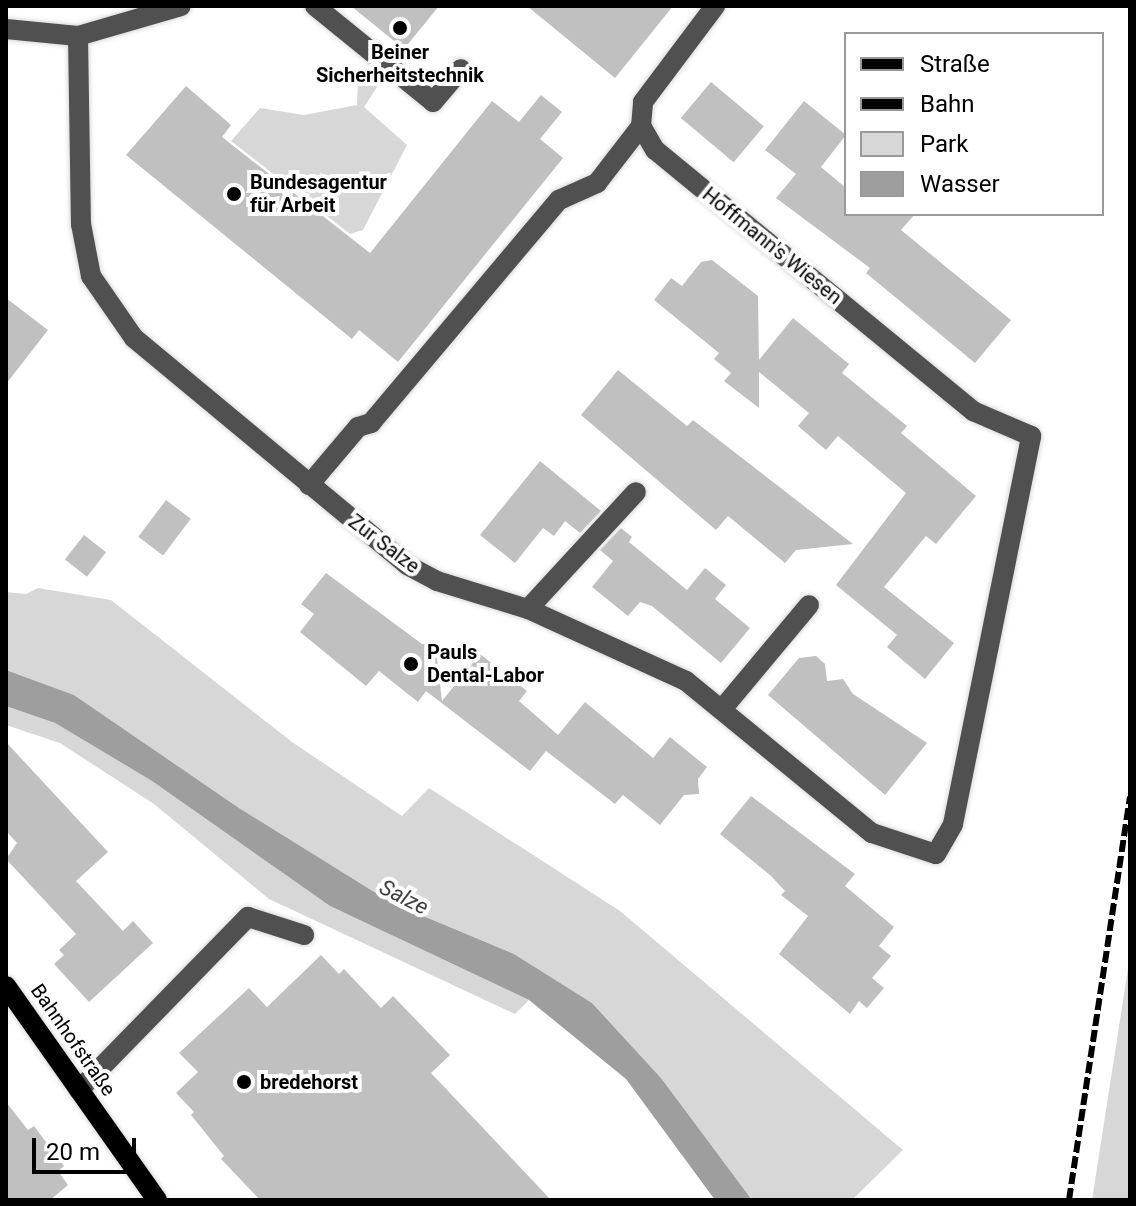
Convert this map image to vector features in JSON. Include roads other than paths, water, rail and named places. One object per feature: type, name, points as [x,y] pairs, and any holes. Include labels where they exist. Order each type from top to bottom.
[{"type":"main road","name":"Bahnhofstraße","points":[[6,986],[157,1200]]},
{"type":"street","points":[[6,29],[78,36],[181,6]]},
{"type":"street","points":[[315,6],[433,102],[461,69]]},
{"type":"street","points":[[309,485],[358,427],[371,423],[559,200],[597,183],[641,126],[643,102],[715,6]]},
{"type":"street","name":"Zur Salze","points":[[78,36],[81,224],[91,276],[134,338],[407,565],[437,581],[528,609],[686,681],[723,708],[872,833],[936,854]]},
{"type":"street","name":"Hoffmann's Wiesen","points":[[641,126],[655,150],[973,411],[1031,436],[953,824],[936,854]]},
{"type":"street","points":[[528,609],[636,492]]},
{"type":"street","points":[[723,708],[809,605]]},
{"type":"street","points":[[79,1090],[248,917],[304,935]]},
{"type":"water","points":[[6,670],[74,695],[239,808],[392,903],[514,954],[592,1003],[661,1078],[752,1200],[715,1200],[626,1079],[529,1000],[330,906],[152,781],[55,723],[6,706]]},
{"type":"railway","points":[[1069,1200],[1130,797]]},
{"type":"place","name":"Beiner Sicherheitstechnik","points":[[400,28]]},
{"type":"place","name":"Bundesagentur für Arbeit","points":[[234,194]]},
{"type":"place","name":"Pauls Dental-Labor","points":[[411,664]]},
{"type":"place","name":"bredehorst","points":[[244,1082]]},
{"type":"water label","name":"Salze","points":[[404,897]]}]
